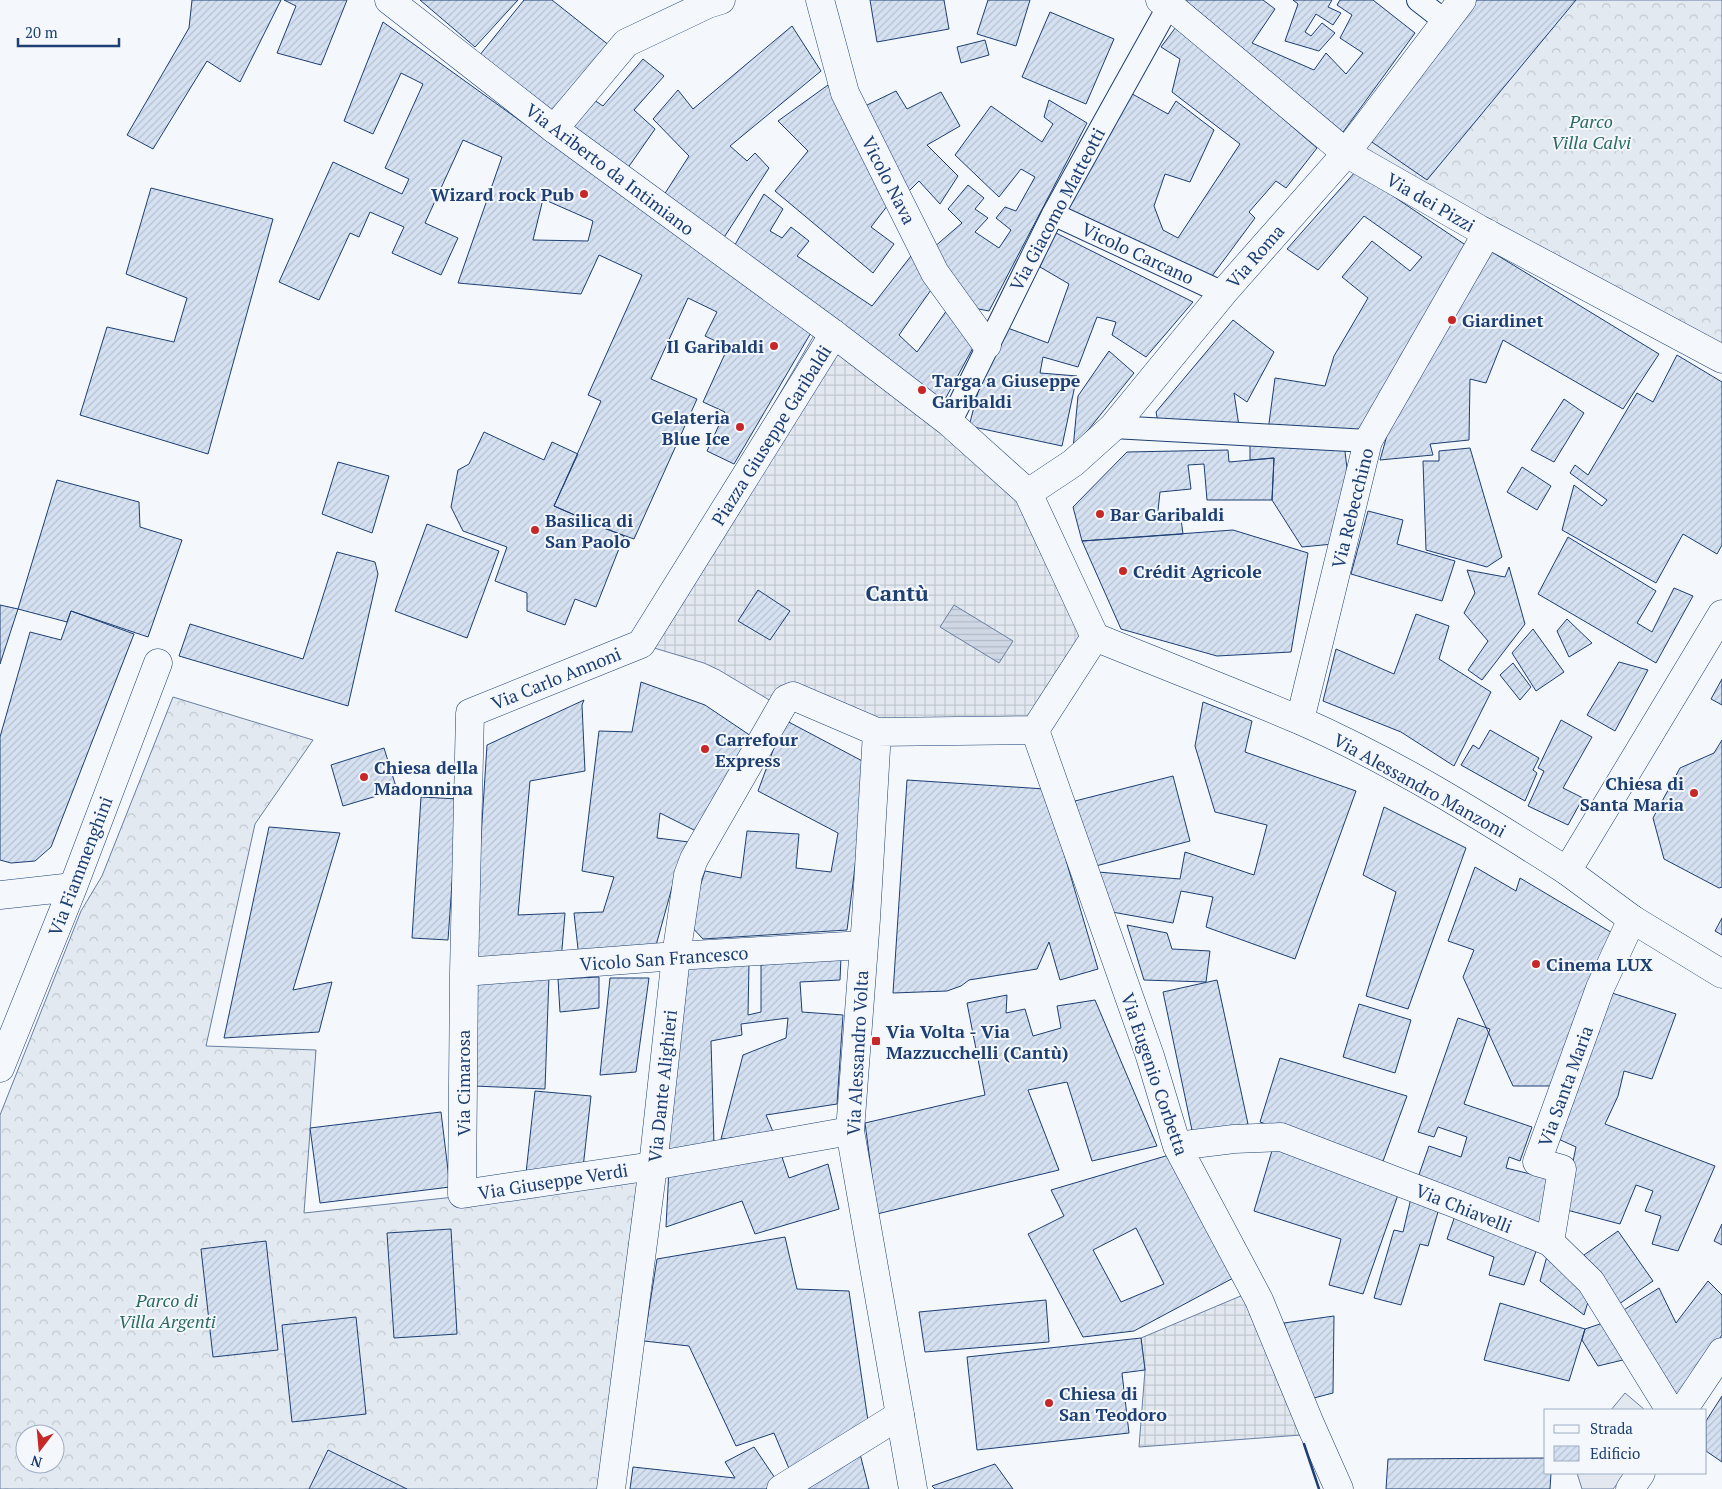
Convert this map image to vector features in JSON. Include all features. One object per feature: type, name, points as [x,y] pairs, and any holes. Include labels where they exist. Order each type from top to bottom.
[{"type":"street","name":"Via Ariberto da Intimiano","points":[[389,0],[554,129],[834,334]]},
{"type":"street","points":[[554,129],[626,43],[708,4],[721,0]]},
{"type":"street","name":"Vicolo Nava","points":[[820,0],[845,93],[935,273],[987,345]]},
{"type":"street","points":[[1418,0],[1445,22]]},
{"type":"street","name":"Via Roma","points":[[1028,492],[1073,463],[1113,427],[1223,293],[1346,152],[1462,0]]},
{"type":"street","name":"Via Giacomo Matteotti","points":[[950,423],[1053,214],[1167,1]]},
{"type":"street","name":"Via dei Pizzi","points":[[1167,1],[1346,152],[1487,234],[1722,359]]},
{"type":"street","name":"Vicolo Carcano","points":[[1053,214],[1223,293]]},
{"type":"street","name":"Via Rebecchino","points":[[1300,720],[1368,441],[1487,234]]},
{"type":"street","name":"Piazza Giuseppe Garibaldi","points":[[641,644],[834,334],[950,423],[1028,492],[1095,638]]},
{"type":"street","points":[[1113,427],[1368,441]]},
{"type":"street","points":[[1567,871],[1722,614]]},
{"type":"street","points":[[877,732],[1035,730],[1095,638]]},
{"type":"street","name":"Via Alessandro Manzoni","points":[[1095,638],[1300,720],[1397,768],[1478,814],[1567,871],[1632,919],[1722,974]]},
{"type":"street","name":"Via Carlo Annoni","points":[[470,713],[641,644]]},
{"type":"street","name":"Via Fiammenghini","points":[[0,1068],[73,887],[158,663]]},
{"type":"street","name":"Via Dante Alighieri","points":[[612,1489],[653,1166],[676,956],[688,875],[694,859],[786,699],[793,696],[877,732]]},
{"type":"street","name":"Via Cimarosa","points":[[462,1194],[464,972],[470,713]]},
{"type":"street","name":"Via Eugenio Corbetta","points":[[1035,730],[1150,1056],[1177,1146],[1259,1300],[1339,1489]]},
{"type":"street","name":"Via Alessandro Volta","points":[[877,732],[850,1131],[913,1489]]},
{"type":"street","points":[[0,895],[73,887]]},
{"type":"street","name":"Via Santa Maria","points":[[1550,1242],[1562,1169],[1537,1162],[1600,988],[1632,919]]},
{"type":"street","name":"Vicolo San Francesco","points":[[464,972],[676,956],[863,945]]},
{"type":"street","name":"Via Giuseppe Verdi","points":[[462,1194],[653,1166],[850,1131]]},
{"type":"street","name":"Via Chiavelli","points":[[1177,1146],[1234,1138],[1281,1137],[1550,1242],[1591,1282],[1669,1409]]},
{"type":"street","points":[[1684,1409],[1722,1352]]},
{"type":"street","points":[[781,1489],[900,1415]]},
{"type":"street","points":[[1630,1489],[1640,1474]]},
{"type":"green space","name":"Parco Villa Calvi","points":[[1471,0],[1722,0],[1722,352],[1352,144]]},
{"type":"green space","name":"Parco di Villa Argenti","points":[[173,697],[313,740],[255,824],[206,1046],[316,1050],[304,1213],[643,1177],[598,1489],[0,1489],[0,1115],[81,911],[102,876]]},
{"type":"shaded area","points":[[820,325],[1028,493],[1095,637],[1035,730],[877,732],[781,707],[704,663],[641,644],[640,633]]},
{"type":"shaded area","points":[[954,605],[1013,641],[999,663],[940,627]]},
{"type":"shaded area","points":[[1243,1295],[1301,1435],[1139,1447],[1145,1370],[1141,1338]]},
{"type":"shaded area","points":[[1625,1393],[1644,1409],[1612,1409]]},
{"type":"shaded area","points":[[1577,1474],[1625,1474],[1613,1489],[1582,1489]]},
{"type":"building","points":[[192,0],[281,0],[240,82],[207,61],[153,149],[127,135],[189,28]]},
{"type":"building","points":[[284,0],[347,0],[321,65],[277,53],[296,6]]},
{"type":"building","points":[[420,0],[518,0],[475,47]]},
{"type":"building","points":[[524,0],[552,0],[610,46],[554,115],[479,56]]},
{"type":"building","points":[[870,0],[944,0],[949,29],[877,42]]},
{"type":"building","points":[[988,0],[1030,0],[1016,46],[977,34]]},
{"type":"building","points":[[1185,0],[1263,0],[1275,9],[1252,43],[1314,70],[1326,53],[1346,74],[1363,53],[1340,38],[1352,15],[1337,5],[1340,0],[1373,0],[1415,33],[1343,132]]},
{"type":"building","points":[[1293,0],[1332,0],[1328,7],[1341,13],[1333,25],[1316,14],[1305,32],[1311,36],[1322,23],[1335,33],[1319,51],[1285,41],[1298,4]]},
{"type":"building","points":[[1474,0],[1576,0],[1427,180],[1366,138]]},
{"type":"building","points":[[1050,12],[1114,39],[1086,104],[1022,77]]},
{"type":"building","points":[[383,22],[812,331],[734,464],[707,451],[725,412],[703,402],[728,347],[705,336],[717,312],[688,298],[651,379],[697,399],[634,539],[554,506],[601,401],[588,395],[642,275],[599,255],[581,294],[458,283],[502,157],[463,140],[425,223],[458,238],[441,275],[392,253],[404,227],[370,212],[359,237],[350,233],[319,300],[279,282],[333,162],[402,194],[409,179],[385,168],[423,84],[401,73],[373,134],[344,121]],"holes":[[[543,199],[593,221],[588,241],[533,240]]]},
{"type":"building","points":[[792,26],[821,71],[730,146],[747,161],[755,153],[769,168],[723,239],[662,198],[689,156],[653,119],[678,90],[693,109]]},
{"type":"building","points":[[1176,27],[1317,148],[1286,188],[1276,181],[1249,212],[1255,218],[1212,276],[1066,210],[1127,91],[1168,114],[1176,101],[1214,130],[1190,182],[1165,174],[1154,206],[1163,230],[1178,238],[1240,144],[1172,92],[1180,59],[1161,47]]},
{"type":"building","points":[[985,40],[989,55],[961,63],[957,47]]},
{"type":"building","points":[[643,59],[664,76],[634,110],[655,129],[625,172],[565,127],[591,98],[603,106]]},
{"type":"building","points":[[828,85],[888,205],[871,227],[894,244],[873,273],[775,191],[808,151],[778,121]]},
{"type":"building","points":[[896,91],[907,109],[941,92],[960,126],[927,145],[958,176],[940,204],[919,181],[907,193],[865,106]]},
{"type":"building","points":[[1049,100],[1087,123],[989,311],[968,307],[933,248],[962,223],[948,209],[968,185],[984,198],[975,209],[988,218],[975,232],[999,248],[1011,230],[996,218],[1005,207],[1016,211],[1035,177],[1021,169],[999,197],[955,155],[991,106],[1042,142],[1053,124],[1044,117]]},
{"type":"building","points":[[1356,171],[1467,246],[1361,433],[1268,431],[1275,378],[1325,386],[1334,356],[1368,298],[1342,277],[1372,241],[1410,271],[1422,257],[1364,216],[1318,270],[1287,249]]},
{"type":"building","points":[[151,188],[273,219],[208,454],[80,415],[107,327],[174,342],[187,298],[126,274]]},
{"type":"building","points":[[764,194],[783,209],[770,231],[782,238],[791,227],[809,241],[797,256],[872,306],[911,256],[931,290],[899,335],[917,352],[947,310],[975,344],[942,405],[732,250]]},
{"type":"building","points":[[1054,232],[1193,302],[1146,357],[1112,335],[1116,322],[1097,317],[1078,367],[1043,357],[1040,373],[1077,376],[1062,446],[969,426],[978,392],[1005,327],[1048,343],[1069,284],[1040,267]]},
{"type":"building","points":[[1487,249],[1659,354],[1623,409],[1503,340],[1486,383],[1470,379],[1469,440],[1430,444],[1433,455],[1380,460],[1393,414]]},
{"type":"building","points":[[1233,320],[1274,352],[1247,402],[1234,393],[1239,426],[1158,422],[1156,412]]},
{"type":"building","points":[[1109,351],[1134,373],[1073,449],[1078,396]]},
{"type":"building","points":[[1677,355],[1722,382],[1722,545],[1717,554],[1683,534],[1656,583],[1562,530],[1574,485],[1602,506],[1607,500],[1570,473],[1575,465],[1588,475],[1637,393],[1653,402]]},
{"type":"building","points":[[1564,399],[1584,413],[1554,462],[1531,450]]},
{"type":"building","name":"Basilica di San Paolo","points":[[484,432],[544,460],[552,442],[578,454],[554,506],[624,536],[596,607],[575,599],[565,625],[527,611],[527,593],[495,581],[507,547],[463,531],[451,507],[458,470],[469,464]]},
{"type":"building","points":[[1344,443],[1348,477],[1333,544],[1302,547],[1272,500],[1274,458],[1250,460],[1250,445]]},
{"type":"building","points":[[1470,448],[1502,557],[1487,567],[1426,550],[1423,461],[1439,461],[1439,451]]},
{"type":"building","points":[[1228,450],[1229,462],[1274,458],[1272,500],[1207,500],[1204,464],[1188,465],[1191,489],[1160,492],[1157,520],[1181,519],[1183,534],[1082,541],[1073,507],[1127,452]]},
{"type":"building","points":[[338,462],[389,476],[372,533],[322,514]]},
{"type":"building","points":[[1522,467],[1551,486],[1537,510],[1507,492]]},
{"type":"building","points":[[57,480],[139,502],[140,527],[182,540],[148,637],[71,611],[67,622],[18,609]]},
{"type":"building","points":[[1368,511],[1403,520],[1397,544],[1455,561],[1442,601],[1351,574]]},
{"type":"building","points":[[427,524],[499,551],[467,638],[395,611]]},
{"type":"building","points":[[1233,530],[1308,553],[1291,652],[1217,656],[1121,629],[1082,541]]},
{"type":"building","points":[[1568,537],[1656,591],[1637,623],[1652,632],[1674,588],[1693,596],[1656,663],[1538,594]]},
{"type":"building","points":[[337,552],[375,562],[378,574],[348,706],[179,656],[190,624],[303,659]]},
{"type":"building","points":[[1509,567],[1525,624],[1482,680],[1468,670],[1488,641],[1464,613],[1475,593],[1467,570],[1505,577]]},
{"type":"building","points":[[758,590],[790,611],[770,640],[738,621]]},
{"type":"building","points":[[0,605],[18,609],[0,664]]},
{"type":"building","points":[[71,611],[134,634],[51,847],[35,861],[11,863],[0,860],[0,737],[30,632],[61,640]]},
{"type":"building","points":[[1416,614],[1449,626],[1439,659],[1491,692],[1454,766],[1401,732],[1323,701],[1336,649],[1394,674]]},
{"type":"building","points":[[1567,619],[1592,643],[1569,657],[1557,631]]},
{"type":"building","points":[[1533,629],[1564,672],[1536,691],[1512,653]]},
{"type":"building","points":[[1619,662],[1648,670],[1615,731],[1587,715]]},
{"type":"building","points":[[1513,663],[1531,687],[1520,700],[1500,675]]},
{"type":"building","points":[[1722,679],[1722,705],[1711,699]]},
{"type":"building","points":[[641,682],[705,705],[754,738],[698,832],[660,813],[657,838],[689,842],[676,873],[655,949],[579,958],[574,913],[603,912],[614,877],[582,871],[599,731],[632,732]]},
{"type":"building","points":[[584,700],[582,705],[585,771],[530,781],[518,915],[565,913],[561,961],[473,962],[487,745]]},
{"type":"building","points":[[1203,702],[1252,721],[1245,752],[1356,791],[1295,959],[1206,927],[1213,897],[1181,891],[1173,923],[1112,912],[1098,872],[1180,879],[1185,852],[1254,875],[1267,825],[1215,812],[1195,746]]},
{"type":"building","points":[[783,719],[868,764],[847,930],[703,939],[688,923],[705,871],[741,878],[747,831],[799,834],[796,868],[831,872],[838,833],[758,791]]},
{"type":"building","points":[[1561,720],[1592,737],[1563,788],[1583,798],[1568,825],[1528,806],[1544,771],[1538,768]]},
{"type":"building","points":[[1490,730],[1539,758],[1533,770],[1537,773],[1525,801],[1461,765],[1473,745],[1479,749]]},
{"type":"building","name":"Chiesa di Santa Maria","points":[[1722,740],[1722,887],[1719,888],[1664,859],[1653,818],[1680,768],[1714,753]]},
{"type":"building","name":"Chiesa della Madonnina","points":[[384,748],[397,790],[343,806],[331,765]]},
{"type":"building","points":[[1173,776],[1190,841],[1092,867],[1075,801]]},
{"type":"building","points":[[907,780],[1045,789],[1098,969],[1060,980],[1049,942],[1037,969],[969,980],[961,986],[947,991],[893,993]]},
{"type":"building","points":[[421,797],[458,799],[448,940],[412,938]]},
{"type":"building","points":[[1384,807],[1466,848],[1408,1009],[1366,996],[1396,892],[1363,875]]},
{"type":"building","points":[[269,827],[340,833],[293,990],[332,982],[319,1032],[224,1038]]},
{"type":"building","name":"Cinema LUX","points":[[1475,867],[1516,891],[1520,878],[1614,934],[1557,1086],[1513,1086],[1463,977],[1474,950],[1448,941]]},
{"type":"building","points":[[1722,918],[1722,935],[1715,931]]},
{"type":"building","points":[[1127,925],[1167,933],[1172,949],[1210,951],[1206,982],[1144,980]]},
{"type":"building","points":[[841,957],[840,980],[800,982],[802,1012],[843,1015],[837,1104],[766,1115],[774,1134],[721,1139],[743,1055],[786,1038],[788,1018],[741,1024],[742,1035],[711,1041],[714,1144],[666,1150],[683,966],[749,963],[748,1015],[761,1012],[761,965]]},
{"type":"building","points":[[478,974],[549,976],[545,1089],[474,1086]]},
{"type":"building","points":[[599,977],[599,1008],[560,1012],[558,979]]},
{"type":"building","points":[[610,978],[649,978],[636,1072],[600,1075]]},
{"type":"building","points":[[1217,980],[1248,1124],[1193,1135],[1163,992]]},
{"type":"building","points":[[1606,991],[1676,1014],[1652,1079],[1624,1071],[1618,1096],[1605,1124],[1715,1166],[1678,1251],[1652,1244],[1661,1216],[1645,1211],[1653,1191],[1636,1185],[1620,1224],[1563,1209],[1576,1147],[1556,1138]]},
{"type":"building","points":[[1007,995],[1006,1013],[1025,1009],[1033,1036],[1061,1028],[1057,1006],[1095,1000],[1157,1146],[1092,1161],[1067,1082],[1028,1090],[1059,1170],[877,1214],[865,1123],[985,1095],[967,1003]]},
{"type":"building","points":[[1359,1004],[1411,1020],[1395,1073],[1343,1057]]},
{"type":"building","points":[[1458,1018],[1490,1029],[1464,1104],[1532,1127],[1520,1161],[1509,1157],[1506,1168],[1555,1180],[1543,1230],[1415,1186],[1429,1146],[1461,1157],[1467,1137],[1438,1127],[1434,1137],[1418,1132]]},
{"type":"building","points":[[1280,1058],[1407,1096],[1382,1164],[1260,1122]]},
{"type":"building","points":[[535,1091],[591,1096],[583,1168],[526,1173]]},
{"type":"building","points":[[441,1112],[450,1187],[320,1203],[310,1128]]},
{"type":"building","points":[[1274,1144],[1399,1192],[1363,1294],[1329,1285],[1341,1239],[1254,1211]]},
{"type":"building","points":[[780,1151],[789,1178],[828,1164],[839,1209],[755,1234],[742,1201],[666,1227],[669,1168]]},
{"type":"building","points":[[1169,1155],[1237,1276],[1134,1331],[1083,1337],[1028,1234],[1064,1216],[1051,1190]],"holes":[[[1136,1228],[1164,1284],[1121,1302],[1093,1250]]]},
{"type":"building","points":[[1412,1194],[1440,1205],[1428,1246],[1420,1244],[1401,1305],[1374,1298],[1394,1230],[1403,1232]]},
{"type":"building","points":[[1457,1210],[1539,1243],[1524,1285],[1489,1275],[1494,1257],[1447,1239]]},
{"type":"building","points":[[1722,1224],[1722,1245],[1714,1241]]},
{"type":"building","points":[[451,1229],[457,1334],[394,1338],[387,1233]]},
{"type":"building","points":[[1618,1231],[1653,1281],[1619,1304],[1584,1255]]},
{"type":"building","points":[[785,1237],[797,1289],[849,1291],[868,1421],[790,1471],[774,1433],[736,1446],[689,1346],[644,1341],[657,1259]]},
{"type":"building","points":[[266,1241],[278,1350],[213,1357],[201,1249]]},
{"type":"building","points":[[1549,1249],[1591,1292],[1584,1315],[1540,1281]]},
{"type":"building","points":[[1708,1281],[1722,1295],[1722,1335],[1679,1398],[1622,1311],[1659,1288],[1676,1323]]},
{"type":"building","points":[[1046,1300],[1049,1342],[925,1352],[919,1312]]},
{"type":"building","points":[[1500,1303],[1585,1329],[1569,1381],[1484,1360]]},
{"type":"building","points":[[1334,1316],[1333,1393],[1310,1399],[1284,1323]]},
{"type":"building","points":[[356,1317],[366,1414],[292,1422],[282,1325]]},
{"type":"building","points":[[1609,1321],[1631,1358],[1598,1366],[1582,1340],[1585,1329]]},
{"type":"building","name":"Chiesa di San Teodoro","points":[[1141,1338],[1145,1370],[1122,1373],[1129,1433],[977,1450],[967,1357]]},
{"type":"building","points":[[1722,1396],[1722,1462],[1707,1452],[1707,1419]]},
{"type":"building","points":[[858,1446],[869,1489],[789,1489]]},
{"type":"building","points":[[754,1447],[777,1481],[766,1489],[630,1489],[633,1467],[735,1478],[725,1462]]},
{"type":"building","points":[[328,1450],[407,1489],[309,1489]]},
{"type":"building","points":[[1544,1458],[1544,1474],[1551,1474],[1550,1489],[1386,1489],[1388,1459]]},
{"type":"building","points":[[995,1464],[1013,1489],[935,1489],[932,1486]]},
{"type":"wall","points":[[1304,1444],[1319,1489]]},
{"type":"place","name":"Wizard rock Pub","points":[[584,194]]},
{"type":"place","name":"Giardinet","points":[[1452,320]]},
{"type":"place","name":"Il Garibaldi","points":[[774,346]]},
{"type":"place","name":"Targa a Giuseppe Garibaldi","points":[[922,390]]},
{"type":"place","name":"Gelateria Blue Ice","points":[[740,427]]},
{"type":"place","name":"Bar Garibaldi","points":[[1100,514]]},
{"type":"place","name":"Basilica di San Paolo","points":[[535,530]]},
{"type":"place","name":"Crédit Agricole","points":[[1123,571]]},
{"type":"place","name":"Carrefour Express","points":[[705,749]]},
{"type":"place","name":"Chiesa della Madonnina","points":[[364,777]]},
{"type":"place","name":"Chiesa di Santa Maria","points":[[1694,793]]},
{"type":"place","name":"Cinema LUX","points":[[1536,964]]},
{"type":"place","name":"Via Volta - Via Mazzucchelli (Cantù)","points":[[876,1041]]},
{"type":"place","name":"Chiesa di San Teodoro","points":[[1049,1403]]},
{"type":"district","name":"Cantù","points":[[897,592]]}]
